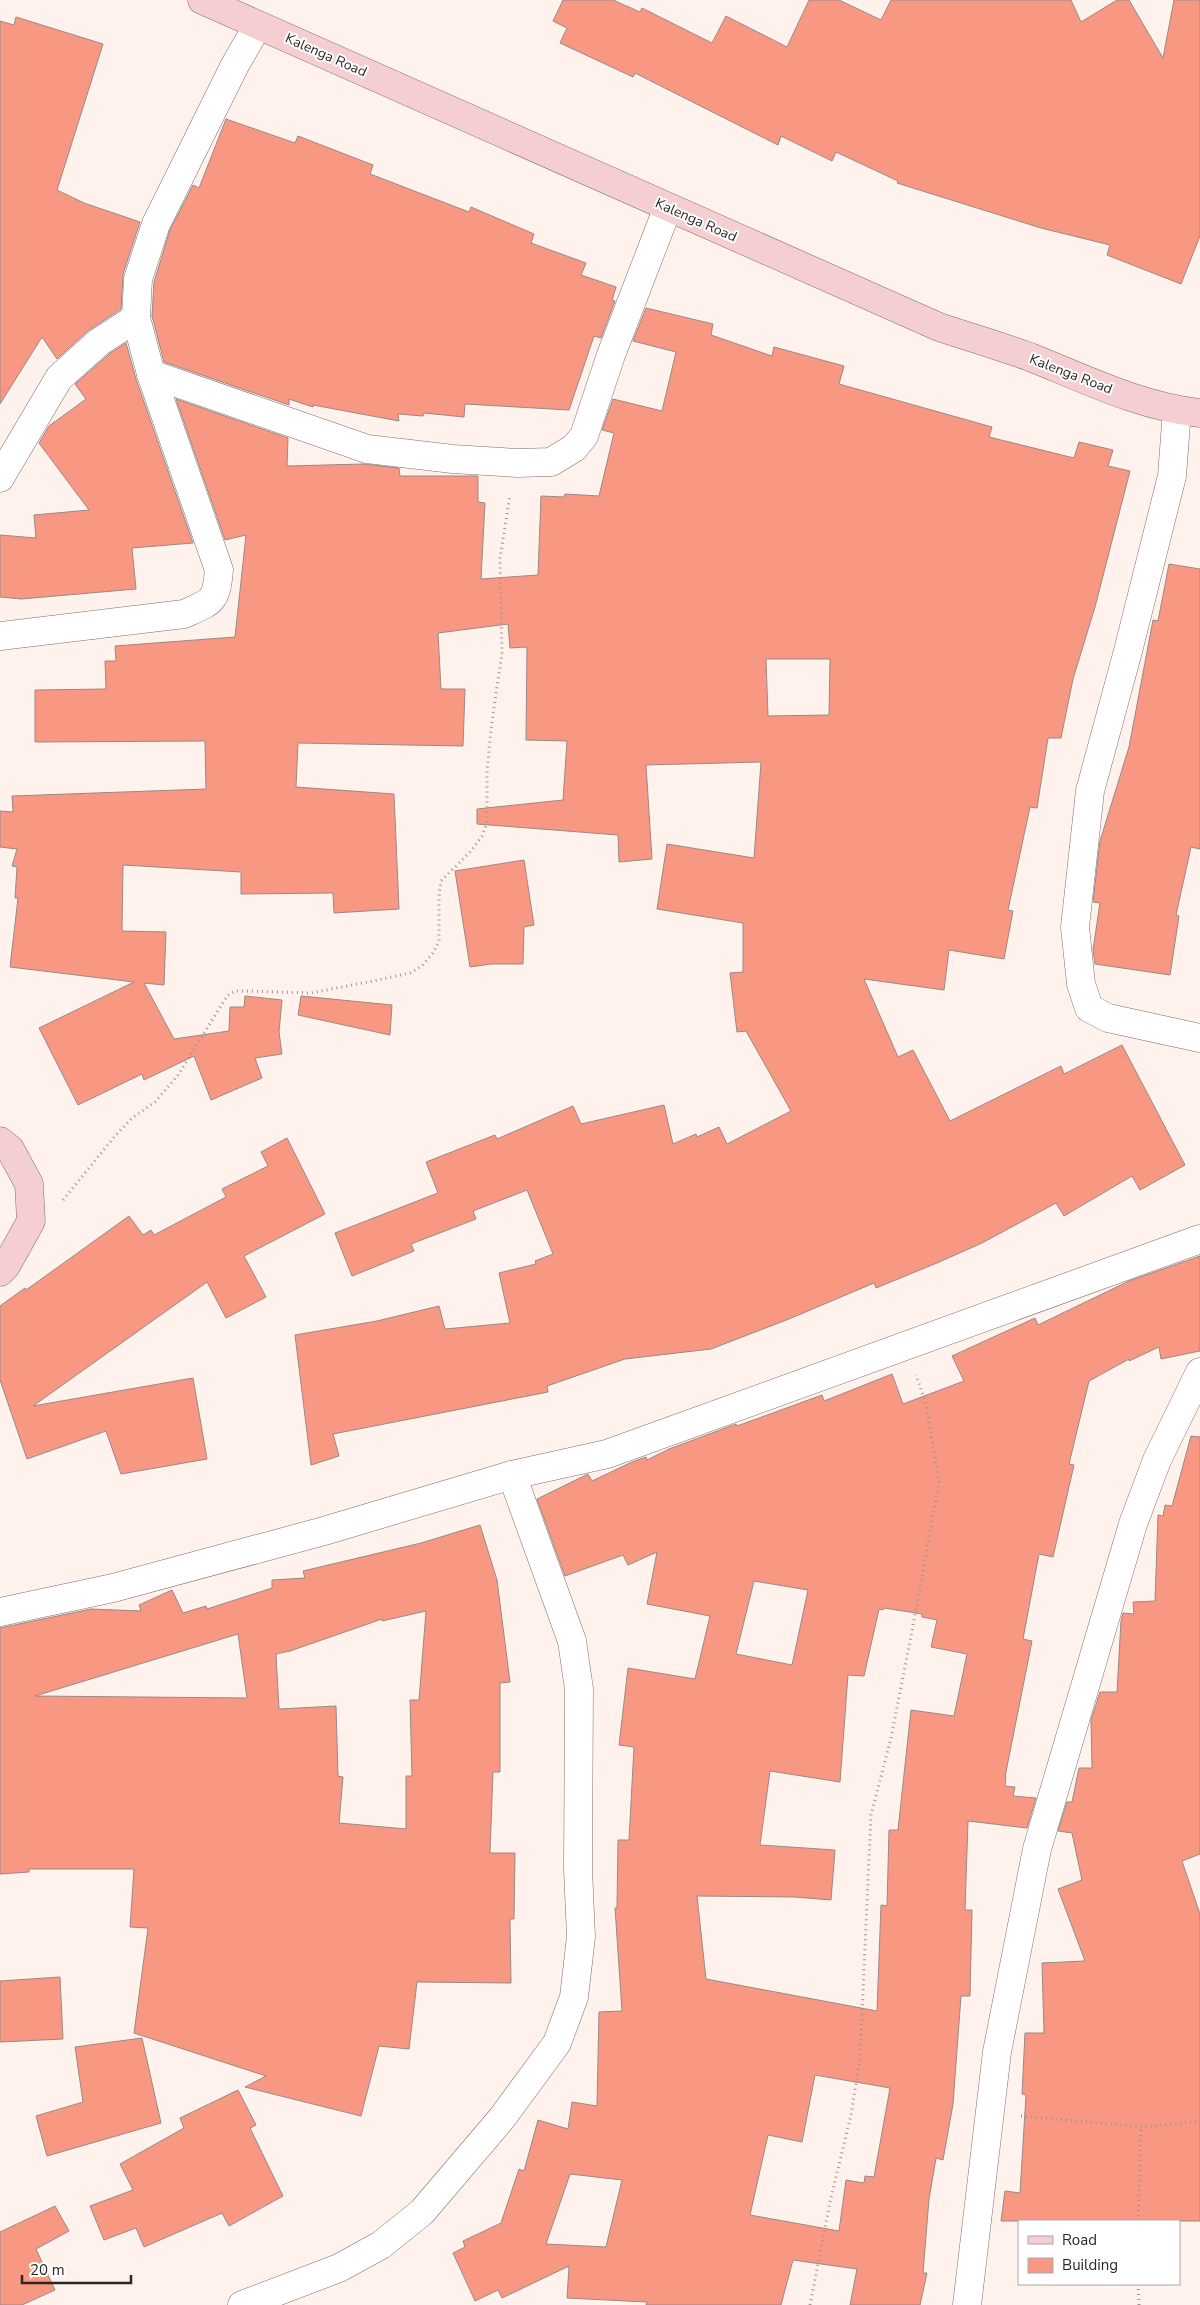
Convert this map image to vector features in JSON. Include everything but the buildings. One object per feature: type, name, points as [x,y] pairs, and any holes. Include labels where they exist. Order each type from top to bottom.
[{"type":"main road","name":"Kalenga Road","points":[[202,0],[939,327],[1027,356],[1113,391],[1188,412]]},
{"type":"main road","points":[[0,1141],[10,1149],[29,1184],[31,1221],[6,1266],[0,1272]]},
{"type":"street","points":[[0,636],[184,614],[208,603],[217,593],[219,570],[151,374],[136,318],[138,279],[156,224],[235,65],[258,25]]},
{"type":"street","points":[[151,374],[367,449],[453,459],[517,463],[552,462],[574,448],[584,436],[612,355],[668,207]]},
{"type":"street","points":[[0,478],[59,378],[99,342],[136,318]]},
{"type":"street","points":[[1188,412],[1128,651],[1090,791],[1074,926],[1081,984],[1089,1008],[1108,1018],[1200,1038]]},
{"type":"street","points":[[0,1612],[113,1588],[324,1531],[512,1475],[607,1454],[1200,1239]]},
{"type":"street","points":[[967,2305],[997,2052],[1037,1849],[1133,1524],[1157,1460],[1200,1372]]},
{"type":"street","points":[[242,2305],[339,2268],[381,2245],[422,2212],[502,2118],[557,2043],[574,1997],[581,1937],[578,1869],[579,1690],[572,1641],[512,1475]]},
{"type":"path","points":[[62,1201],[115,1136],[132,1118],[155,1102],[178,1074],[227,996],[235,991],[311,993],[373,981],[410,973],[422,966],[433,953],[439,941],[441,881],[471,851],[482,836],[487,823],[488,763],[502,653],[500,558],[507,507],[517,463]]},
{"type":"path","points":[[810,2305],[830,2202],[851,2115],[860,2058],[870,1815],[894,1719],[939,1482],[926,1404],[906,1346]]},
{"type":"path","points":[[990,2114],[1141,2127],[1200,2121]]},
{"type":"path","points":[[1138,2220],[1141,2127]]},
{"type":"path","points":[[1138,2285],[1139,2305]]}]
